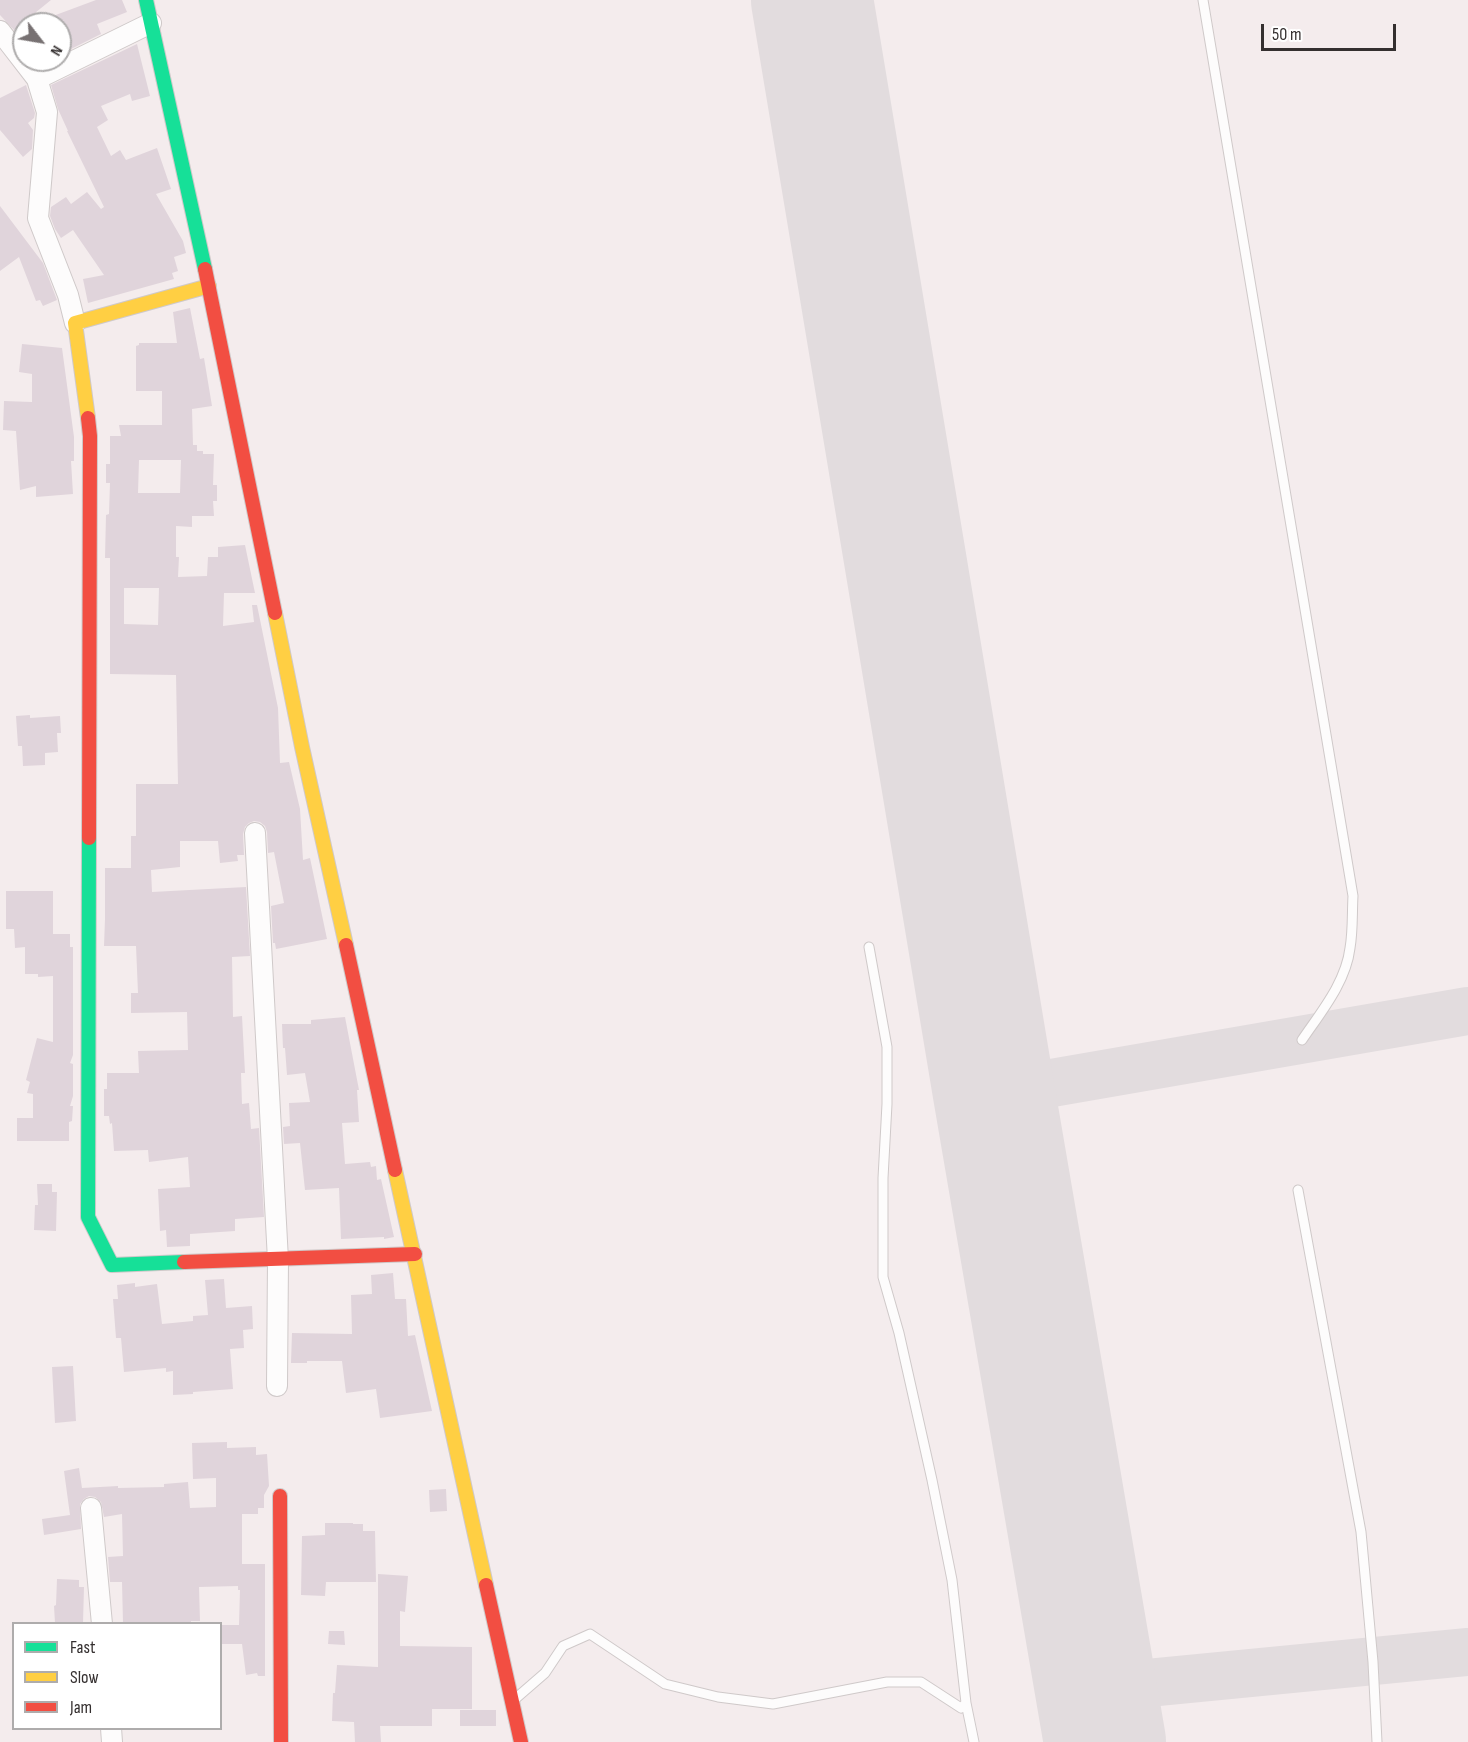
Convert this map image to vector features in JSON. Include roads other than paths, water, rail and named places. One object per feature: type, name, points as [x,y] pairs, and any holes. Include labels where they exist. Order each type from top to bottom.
[{"type":"street","points":[[146,0],[209,286],[302,747],[521,1742]]},
{"type":"street","points":[[37,79],[151,23]]},
{"type":"street","points":[[0,31],[37,79],[47,112],[38,218],[68,295],[75,323],[90,436],[88,1217],[112,1266],[415,1254]]},
{"type":"street","points":[[75,323],[209,286]]},
{"type":"street","points":[[255,833],[278,1260],[277,1386]]},
{"type":"street","points":[[280,1496],[281,1742]]},
{"type":"street","points":[[91,1509],[102,1622]]},
{"type":"lane","points":[[1203,0],[1353,896],[1350,949],[1344,970],[1329,1001],[1302,1040]]},
{"type":"lane","points":[[868,947],[887,1047],[883,1178],[884,1276],[902,1345],[950,1569],[966,1703],[974,1742]]},
{"type":"lane","points":[[1298,1190],[1361,1532],[1373,1662],[1377,1742]]},
{"type":"lane","points":[[512,1701],[545,1673],[562,1646],[590,1634],[665,1684],[718,1697],[772,1704],[887,1682],[921,1682],[961,1708],[966,1703]]}]
